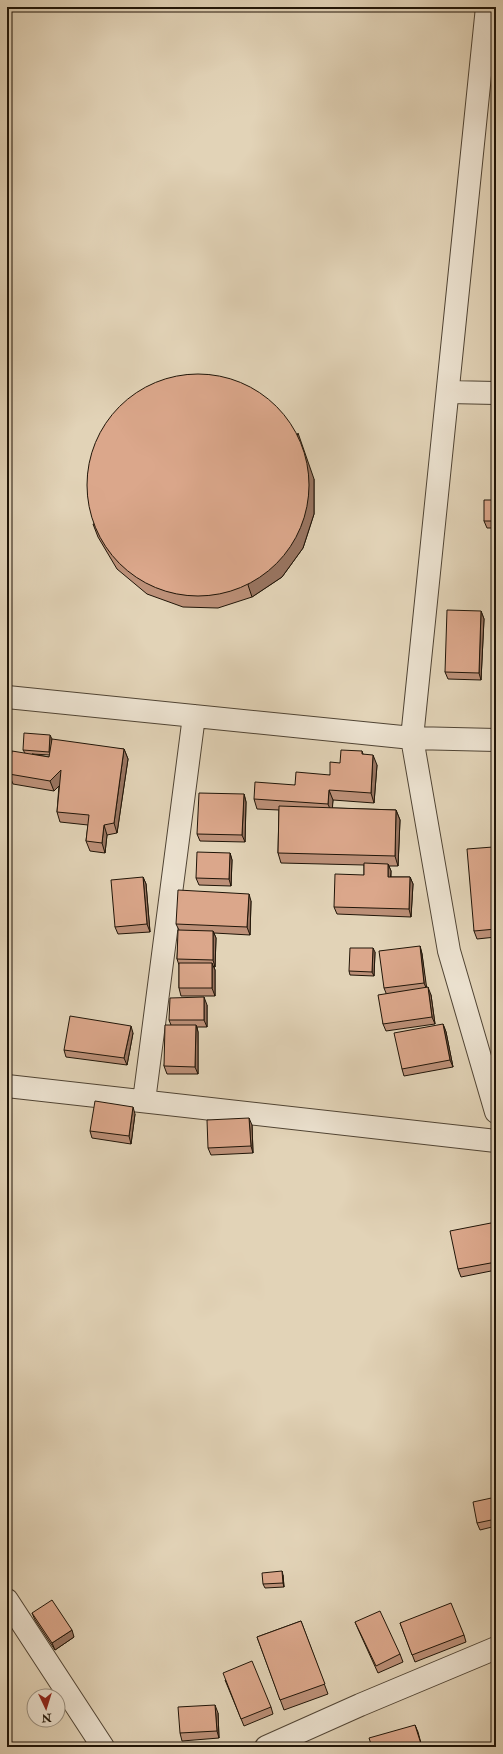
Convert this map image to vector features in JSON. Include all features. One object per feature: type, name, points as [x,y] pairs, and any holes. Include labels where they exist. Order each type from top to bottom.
[{"type":"street","points":[[487,7],[487,93],[448,392],[412,738],[449,951],[496,1110]]},
{"type":"street","points":[[448,392],[496,394]]},
{"type":"street","points":[[7,697],[412,738],[496,740]]},
{"type":"street","points":[[144,1101],[194,716]]},
{"type":"street","points":[[7,1086],[496,1141]]},
{"type":"street","points":[[7,1600],[103,1747]]},
{"type":"street","points":[[266,1747],[360,1705],[496,1648]]},
{"type":"building","points":[[198,374],[220,376],[250,387],[268,399],[284,415],[296,433],[304,453],[307,463],[309,485],[307,507],[296,537],[284,555],[268,571],[250,583],[230,591],[220,594],[198,596],[176,594],[146,583],[128,571],[112,555],[100,537],[92,517],[89,507],[87,485],[89,463],[100,433],[112,415],[128,399],[146,387],[166,379],[176,376]]},
{"type":"building","points":[[484,500],[496,500],[496,521],[484,521]]},
{"type":"building","points":[[447,610],[481,611],[479,673],[445,672]]},
{"type":"building","points":[[24,733],[50,735],[49,752],[23,750]]},
{"type":"building","points":[[52,739],[124,749],[114,823],[104,825],[102,843],[86,841],[89,815],[57,812],[61,770],[50,781],[9,774],[12,751],[49,757]]},
{"type":"building","points":[[341,750],[362,751],[362,754],[373,755],[371,793],[329,790],[328,804],[254,799],[255,782],[295,785],[296,772],[330,775],[330,762],[340,763]]},
{"type":"building","points":[[199,793],[244,794],[242,835],[197,834]]},
{"type":"building","points":[[279,806],[396,810],[395,856],[278,853]]},
{"type":"building","points":[[493,847],[496,886],[496,929],[474,931],[467,849]]},
{"type":"building","points":[[197,852],[230,853],[229,879],[196,878]]},
{"type":"building","points":[[364,863],[388,864],[388,877],[410,877],[409,909],[334,907],[335,874],[364,875]]},
{"type":"building","points":[[143,877],[147,924],[115,927],[111,880]]},
{"type":"building","points":[[178,890],[249,894],[247,927],[176,924]]},
{"type":"building","points":[[178,930],[213,931],[213,960],[177,959]]},
{"type":"building","points":[[420,946],[424,983],[384,988],[379,951]]},
{"type":"building","points":[[350,948],[373,948],[372,972],[349,971]]},
{"type":"building","points":[[179,963],[212,963],[212,988],[179,988]]},
{"type":"building","points":[[428,987],[432,1017],[383,1024],[378,995]]},
{"type":"building","points":[[204,997],[204,1020],[169,1020],[170,998]]},
{"type":"building","points":[[70,1016],[131,1026],[124,1058],[64,1050]]},
{"type":"building","points":[[443,1024],[450,1060],[402,1069],[394,1033]]},
{"type":"building","points":[[165,1025],[196,1025],[195,1067],[164,1066]]},
{"type":"building","points":[[95,1101],[133,1107],[129,1136],[90,1131]]},
{"type":"building","points":[[249,1118],[251,1146],[208,1148],[207,1120]]},
{"type":"building","points":[[496,1222],[496,1262],[458,1269],[450,1231]]},
{"type":"building","points":[[496,1497],[496,1519],[477,1523],[473,1502]]},
{"type":"building","points":[[282,1571],[283,1583],[263,1584],[262,1573]]},
{"type":"building","points":[[52,1600],[72,1630],[52,1643],[32,1613]]},
{"type":"building","points":[[451,1603],[464,1635],[412,1655],[400,1623]]},
{"type":"building","points":[[380,1611],[400,1654],[376,1666],[355,1622]]},
{"type":"building","points":[[301,1621],[325,1684],[280,1700],[257,1637]]},
{"type":"building","points":[[252,1661],[271,1707],[241,1719],[223,1673]]},
{"type":"building","points":[[215,1705],[217,1731],[180,1733],[178,1707]]},
{"type":"building","points":[[415,1725],[422,1747],[372,1747],[369,1738]]}]
